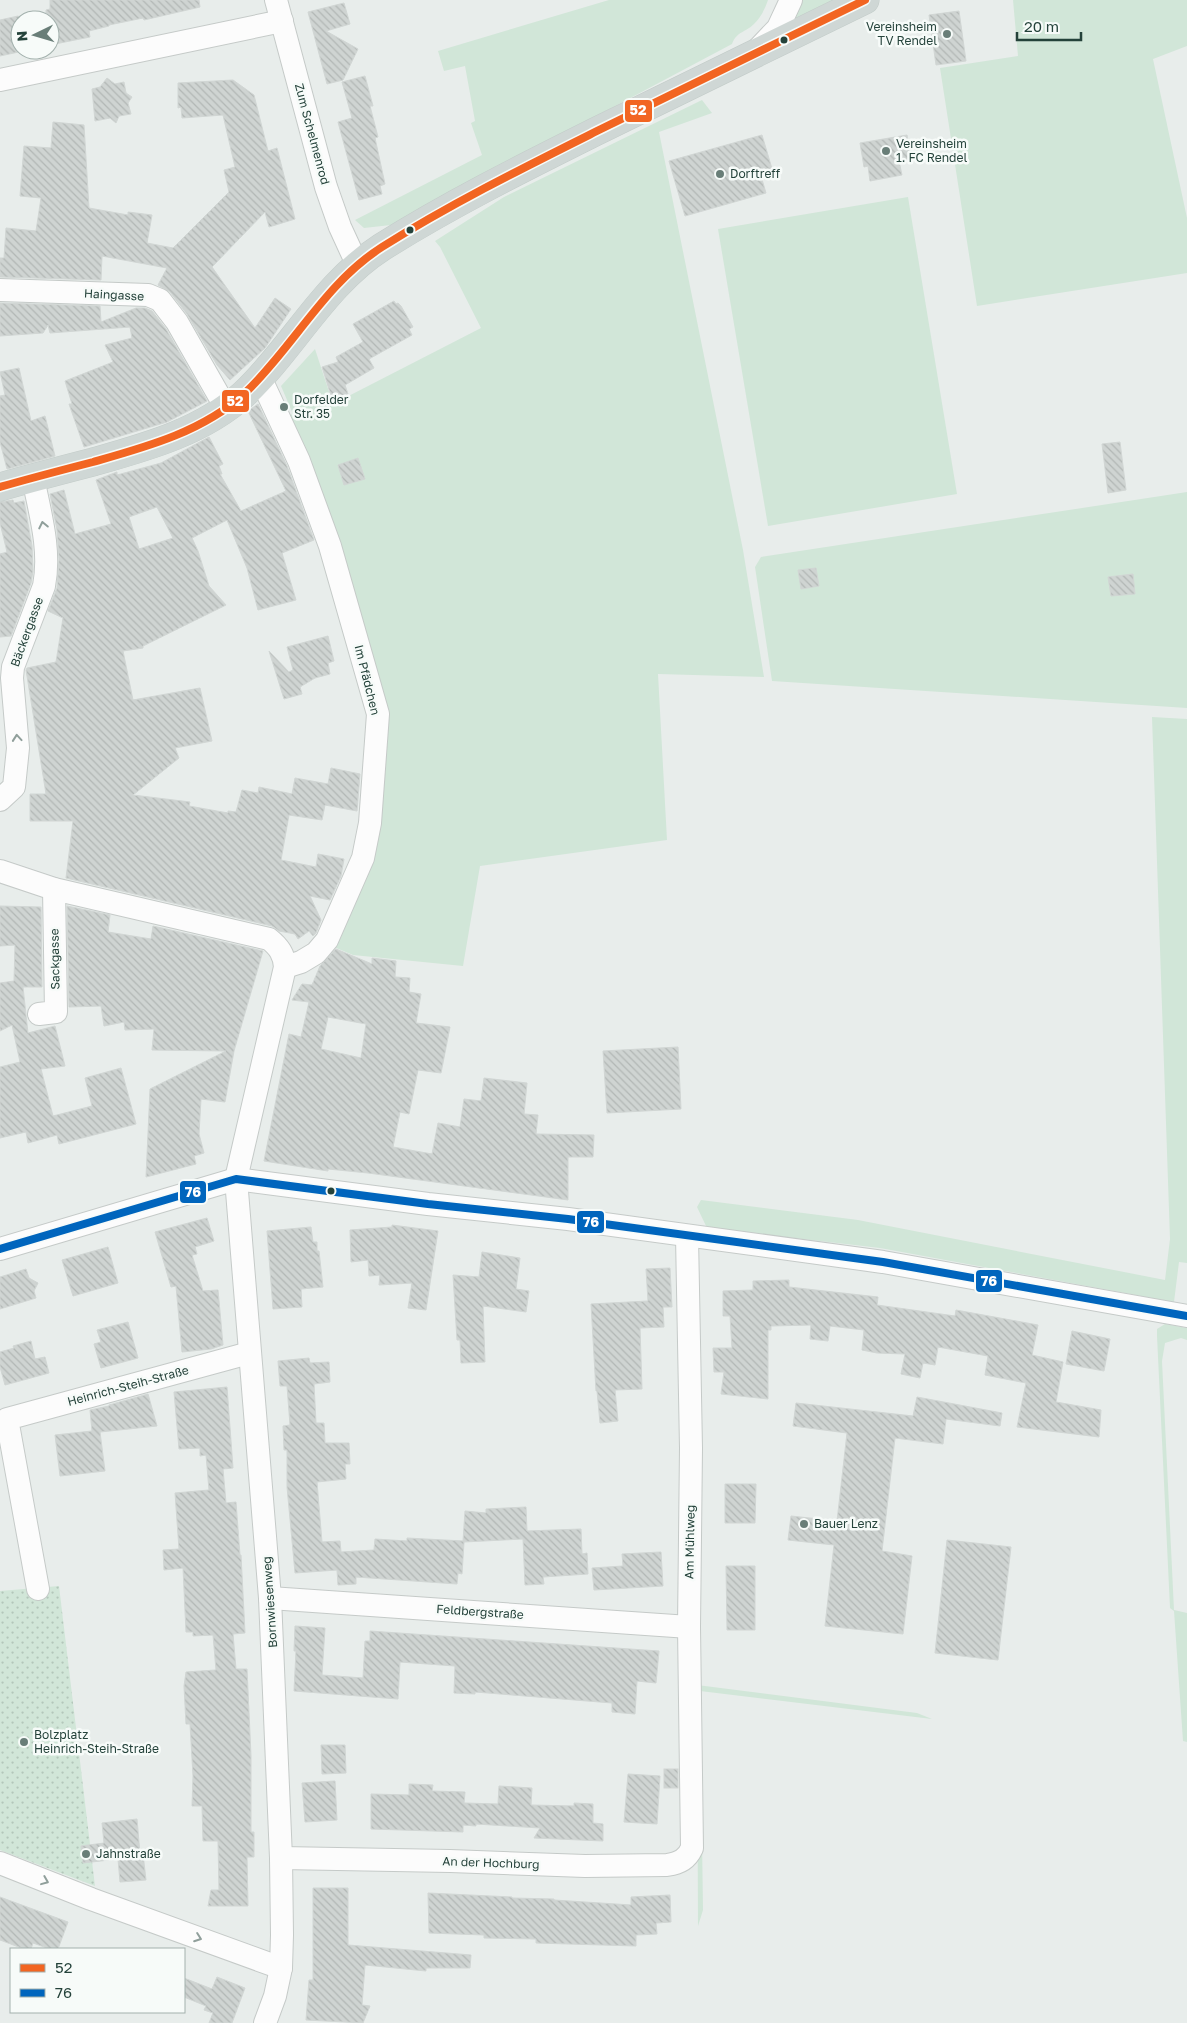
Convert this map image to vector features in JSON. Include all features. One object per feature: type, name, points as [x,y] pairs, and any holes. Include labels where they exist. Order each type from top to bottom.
[{"type":"main road","points":[[0,487],[153,446],[186,432],[226,408],[260,377],[330,291],[357,264],[424,222],[489,186],[755,52],[864,0]]},
{"type":"street","points":[[755,52],[778,28],[791,0]]},
{"type":"street","points":[[0,80],[279,11]]},
{"type":"street","name":"Zum Schelmenrod","points":[[279,11],[326,187],[340,227],[357,264]]},
{"type":"street","name":"Haingasse","points":[[0,290],[148,296],[160,300],[177,322],[226,408]]},
{"type":"street","name":"Im Pfädchen","points":[[260,377],[299,461],[330,546],[378,714],[370,823],[363,858],[327,940],[316,953],[301,962],[285,967]]},
{"type":"street","name":"Bäckergasse","points":[[7,793],[18,748],[12,678],[14,667],[44,586],[46,572],[45,538],[33,478]]},
{"type":"street","points":[[0,871],[54,889],[270,939],[284,957],[285,967]]},
{"type":"street","name":"Sackgasse","points":[[40,1014],[56,1012],[54,889]]},
{"type":"street","name":"Bornwiesenweg","points":[[265,2023],[281,1968],[281,1858],[270,1598],[236,1179],[285,967]]},
{"type":"street","points":[[0,1249],[236,1179],[882,1262],[1187,1316]]},
{"type":"street","name":"Am Mühlweg","points":[[687,1236],[691,1448],[689,1627],[692,1848]]},
{"type":"street","name":"Heinrich-Steih-Straße","points":[[38,1589],[4,1420],[249,1353]]},
{"type":"street","name":"Feldbergstraße","points":[[270,1598],[689,1627]]},
{"type":"street","name":"An der Hochburg","points":[[281,1858],[450,1860],[585,1866],[667,1865],[676,1864],[688,1857],[692,1848]]},
{"type":"street","points":[[0,1863],[91,1899],[281,1968]]},
{"type":"green space","points":[[609,0],[768,0],[756,21],[751,27],[739,34],[732,44],[391,225],[364,228],[355,220],[482,155],[471,123],[475,121],[465,66],[444,71],[438,51]]},
{"type":"green space","points":[[801,0],[834,0],[797,19],[795,17]]},
{"type":"green space","points":[[1013,0],[1187,0],[1187,46],[1153,59],[1187,218],[1187,273],[977,306],[940,68],[1018,56]]},
{"type":"green space","points":[[702,100],[712,113],[659,132],[743,550],[764,677],[658,674],[667,840],[480,866],[463,966],[353,955],[329,945],[365,867],[382,721],[285,417],[293,414],[281,386],[315,349],[333,404],[481,328],[440,247],[435,241],[504,197]]},
{"type":"green space","points":[[908,197],[957,494],[768,526],[718,229]]},
{"type":"green space","points":[[1187,492],[1187,708],[772,681],[755,567],[761,557]]},
{"type":"green space","points":[[1152,717],[1187,719],[1187,1263],[1179,1262],[1174,1302],[880,1248],[707,1228],[697,1207],[701,1200],[858,1220],[1165,1280],[1170,1239]]},
{"type":"green space","points":[[1165,1324],[1187,1328],[1187,1340],[1181,1338],[1165,1343],[1162,1361],[1174,1610],[1187,1613],[1187,1742],[1183,1741],[1174,1611],[1170,1608],[1157,1336],[1157,1329]]},
{"type":"green space","points":[[59,1586],[95,1886],[0,1850],[0,1591]]},
{"type":"green space","points":[[697,1685],[917,1713],[932,1719],[700,1691],[703,1910],[698,1926]]},
{"type":"building","points":[[50,0],[199,0],[200,7],[144,20],[143,18],[109,25],[89,31],[90,37],[60,43],[60,10],[46,10],[50,9]]},
{"type":"building","points":[[344,3],[350,24],[326,31],[358,49],[343,80],[327,84],[308,12]]},
{"type":"building","name":"Vereinsheim TV Rendel","points":[[959,11],[966,61],[936,65],[929,15]]},
{"type":"building","points":[[10,18],[10,54],[0,56],[0,20]]},
{"type":"building","points":[[365,76],[373,106],[370,106],[378,137],[375,138],[385,184],[380,186],[382,194],[359,200],[338,122],[352,118],[342,82]]},
{"type":"building","points":[[107,78],[115,84],[124,82],[126,93],[132,97],[128,103],[131,114],[119,116],[116,123],[110,118],[95,121],[92,89],[100,87]]},
{"type":"building","points":[[233,80],[254,95],[268,151],[277,148],[295,219],[269,227],[265,212],[212,267],[255,328],[275,298],[291,309],[265,348],[230,380],[217,365],[187,314],[170,292],[158,285],[167,268],[102,256],[101,280],[0,277],[0,258],[4,258],[6,228],[36,231],[41,198],[20,196],[24,146],[51,148],[53,122],[84,125],[89,208],[128,215],[128,212],[152,215],[147,243],[173,248],[229,192],[224,170],[235,167],[223,115],[182,118],[181,107],[178,108],[178,83]]},
{"type":"building","name":"Dorftreff","points":[[762,135],[773,172],[761,176],[766,193],[685,216],[669,161]]},
{"type":"building","name":"Vereinsheim 1. FC Rendel","points":[[907,135],[911,159],[899,161],[902,175],[870,181],[868,166],[864,167],[860,143]]},
{"type":"building","points":[[394,301],[401,306],[413,327],[409,329],[412,335],[369,359],[374,368],[345,385],[348,394],[332,399],[322,367],[338,362],[336,357],[363,342],[353,324]]},
{"type":"building","points":[[0,303],[100,306],[101,322],[136,308],[145,308],[152,311],[166,329],[207,401],[167,422],[84,447],[69,404],[72,404],[65,381],[113,362],[105,345],[132,338],[130,327],[50,333],[48,325],[43,333],[0,336]]},
{"type":"building","points":[[19,368],[31,421],[45,416],[55,456],[7,469],[0,442],[0,396],[5,395],[0,372]]},
{"type":"building","points":[[258,404],[287,466],[314,540],[282,553],[296,600],[258,610],[247,568],[227,520],[192,538],[209,586],[226,605],[143,646],[143,648],[123,651],[133,700],[200,688],[212,741],[175,748],[179,758],[133,795],[190,802],[189,806],[228,813],[228,811],[236,812],[242,790],[258,793],[259,787],[292,794],[295,778],[328,784],[331,768],[360,774],[357,811],[325,805],[322,820],[289,815],[281,860],[316,867],[318,854],[344,859],[341,876],[330,900],[310,896],[321,920],[316,933],[313,936],[309,931],[298,939],[295,934],[279,931],[272,926],[66,878],[73,821],[30,821],[30,794],[46,794],[26,670],[27,668],[56,662],[63,618],[48,611],[57,588],[59,559],[57,530],[50,494],[64,490],[75,534],[111,524],[96,480],[117,472],[117,475],[161,463],[209,437],[223,464],[219,466],[222,474],[220,474],[241,511],[286,491],[248,411]],"holes":[[[157,507],[173,538],[139,549],[129,517]]]},
{"type":"building","points":[[1120,442],[1126,490],[1108,493],[1102,444]]},
{"type":"building","points":[[358,458],[365,479],[344,485],[338,465]]},
{"type":"building","points":[[13,500],[14,503],[24,501],[32,546],[33,571],[31,583],[11,636],[0,637],[0,554],[7,552],[0,523],[0,502]]},
{"type":"building","points":[[816,568],[819,586],[801,589],[798,570]]},
{"type":"building","points":[[1133,574],[1135,594],[1111,596],[1108,577]]},
{"type":"building","points":[[328,636],[334,661],[328,663],[330,674],[315,678],[300,687],[302,694],[284,699],[269,651],[289,672],[293,670],[287,647]]},
{"type":"building","points":[[0,906],[41,907],[42,987],[23,987],[28,1033],[55,1026],[65,1066],[41,1069],[53,1116],[92,1106],[85,1078],[121,1068],[136,1124],[59,1144],[57,1135],[28,1143],[26,1132],[0,1138],[0,1067],[20,1062],[12,1025],[0,1031],[0,983],[14,981],[15,945],[0,946]]},
{"type":"building","points":[[67,906],[110,915],[108,932],[151,939],[153,926],[263,951],[234,1051],[225,1102],[201,1099],[199,1134],[204,1153],[194,1156],[196,1164],[146,1177],[150,1089],[226,1051],[152,1050],[154,1029],[125,1030],[124,1022],[104,1026],[101,1006],[69,1007]]},
{"type":"building","points":[[336,949],[372,964],[372,958],[396,961],[395,977],[410,978],[409,992],[421,994],[416,1023],[450,1027],[441,1073],[418,1070],[409,1114],[400,1112],[393,1147],[432,1154],[438,1123],[460,1127],[464,1099],[481,1101],[484,1078],[527,1083],[524,1114],[538,1115],[536,1134],[594,1135],[593,1157],[568,1157],[568,1200],[368,1173],[328,1169],[328,1171],[264,1161],[289,1034],[301,1037],[309,1002],[292,1000],[302,984],[312,985],[320,966]],"holes":[[[328,1017],[366,1024],[361,1058],[321,1049]]]},
{"type":"building","points":[[678,1047],[681,1109],[607,1113],[603,1051]]},
{"type":"building","points":[[207,1218],[214,1241],[195,1247],[197,1254],[192,1255],[203,1291],[218,1290],[223,1345],[211,1349],[182,1352],[176,1286],[171,1287],[155,1232]]},
{"type":"building","points":[[392,1225],[438,1231],[426,1310],[408,1308],[412,1283],[379,1285],[380,1275],[369,1276],[368,1260],[351,1262],[350,1230],[392,1227]]},
{"type":"building","points":[[311,1227],[313,1242],[317,1242],[317,1251],[319,1251],[323,1287],[301,1289],[302,1307],[273,1309],[267,1231]]},
{"type":"building","points":[[108,1247],[118,1283],[73,1296],[62,1260]]},
{"type":"building","points":[[482,1252],[520,1258],[516,1289],[529,1291],[526,1312],[483,1306],[485,1362],[461,1363],[460,1340],[457,1340],[453,1275],[479,1277]]},
{"type":"building","points":[[670,1268],[672,1307],[663,1307],[664,1327],[640,1328],[642,1389],[615,1390],[618,1421],[600,1423],[596,1391],[591,1304],[648,1301],[646,1269]]},
{"type":"building","points":[[26,1269],[29,1278],[38,1283],[34,1291],[36,1298],[0,1309],[0,1277]]},
{"type":"building","points":[[789,1280],[789,1287],[878,1297],[877,1305],[955,1316],[956,1310],[1038,1325],[1032,1355],[1063,1362],[1056,1402],[1101,1410],[1099,1437],[1017,1427],[1026,1383],[985,1375],[988,1356],[938,1347],[935,1365],[923,1363],[920,1378],[901,1374],[905,1354],[877,1353],[862,1350],[864,1330],[830,1326],[828,1341],[810,1339],[811,1325],[771,1326],[771,1330],[768,1330],[768,1399],[721,1394],[724,1372],[714,1372],[713,1348],[732,1348],[730,1316],[723,1316],[723,1291],[753,1290],[753,1281]]},
{"type":"building","points":[[128,1322],[138,1358],[101,1368],[94,1344],[101,1342],[97,1330]]},
{"type":"building","points":[[1072,1331],[1110,1339],[1104,1371],[1066,1364]]},
{"type":"building","points":[[31,1341],[35,1359],[45,1357],[49,1373],[5,1385],[0,1367],[0,1352]]},
{"type":"building","points":[[309,1358],[310,1363],[329,1362],[330,1382],[314,1384],[316,1423],[324,1423],[325,1443],[349,1443],[350,1464],[345,1464],[346,1479],[317,1482],[322,1542],[340,1541],[341,1552],[374,1550],[375,1539],[407,1541],[407,1538],[463,1541],[465,1511],[486,1513],[486,1509],[526,1507],[527,1531],[581,1529],[582,1554],[587,1553],[588,1574],[543,1577],[544,1584],[525,1585],[523,1539],[464,1542],[462,1574],[458,1573],[457,1584],[356,1577],[356,1584],[338,1585],[337,1570],[295,1573],[287,1487],[287,1450],[284,1450],[283,1426],[290,1425],[287,1386],[280,1386],[278,1361]]},
{"type":"building","points":[[227,1387],[233,1468],[223,1469],[226,1503],[236,1502],[245,1633],[233,1634],[236,1669],[247,1669],[251,1756],[251,1832],[254,1832],[254,1857],[247,1857],[248,1906],[208,1906],[211,1890],[219,1890],[218,1841],[203,1841],[202,1806],[192,1806],[193,1776],[190,1724],[186,1724],[184,1686],[186,1672],[216,1670],[213,1635],[193,1636],[193,1632],[186,1632],[183,1568],[164,1570],[163,1550],[179,1549],[175,1493],[209,1490],[206,1455],[200,1456],[200,1448],[179,1449],[174,1392]]},
{"type":"building","points":[[148,1394],[157,1426],[100,1432],[105,1471],[60,1476],[55,1435],[92,1431],[90,1410]]},
{"type":"building","points":[[917,1397],[1002,1413],[1000,1426],[946,1419],[943,1444],[895,1438],[882,1551],[912,1556],[903,1634],[825,1626],[834,1545],[788,1540],[791,1516],[837,1521],[847,1433],[793,1426],[796,1403],[913,1416]]},
{"type":"building","points":[[725,1484],[756,1484],[755,1523],[725,1523]]},
{"type":"building","points":[[947,1540],[1011,1547],[998,1660],[935,1653]]},
{"type":"building","points":[[661,1552],[663,1586],[594,1590],[592,1568],[623,1566],[622,1554]]},
{"type":"building","points":[[726,1566],[755,1566],[755,1630],[727,1630]]},
{"type":"building","points":[[295,1626],[325,1628],[322,1675],[363,1678],[365,1641],[370,1641],[370,1631],[659,1651],[656,1683],[637,1681],[635,1714],[612,1712],[612,1703],[475,1692],[475,1694],[454,1693],[455,1666],[400,1662],[398,1699],[294,1691]]},
{"type":"building","points":[[321,1745],[345,1745],[346,1773],[322,1774]]},
{"type":"building","points":[[664,1769],[678,1769],[678,1788],[664,1788]]},
{"type":"building","points":[[628,1774],[660,1776],[657,1824],[624,1822]]},
{"type":"building","points":[[335,1781],[337,1820],[305,1822],[302,1783]]},
{"type":"building","points":[[409,1784],[433,1785],[432,1791],[465,1792],[464,1803],[498,1804],[499,1786],[532,1788],[531,1805],[574,1806],[574,1803],[593,1804],[593,1823],[603,1824],[603,1841],[534,1838],[540,1828],[476,1824],[476,1826],[463,1825],[463,1832],[371,1829],[371,1794],[409,1795]]},
{"type":"building","points":[[137,1819],[140,1854],[143,1854],[146,1880],[120,1882],[118,1859],[83,1863],[81,1846],[104,1843],[102,1823]]},
{"type":"building","points":[[313,1888],[348,1888],[348,1945],[471,1955],[470,1968],[426,1968],[426,1971],[365,1965],[362,2005],[370,2006],[363,2023],[306,2020],[309,1980],[313,1980]]},
{"type":"building","points":[[428,1893],[631,1905],[631,1897],[670,1895],[671,1922],[656,1923],[657,1934],[636,1935],[636,1946],[536,1943],[536,1939],[484,1938],[484,1935],[429,1933]]},
{"type":"building","points":[[0,1897],[68,1922],[58,1948],[47,1948],[33,1943],[31,1948],[21,1948],[0,1940]]},
{"type":"building","points":[[217,1977],[245,1988],[232,2023],[209,2023],[213,2013],[204,2010],[206,2006],[185,1997],[185,1978],[212,1989]]},
{"type":"transit line","name":"52","points":[[0,487],[153,444],[173,437],[210,419],[244,394],[262,376],[343,279],[361,262],[382,247],[435,215],[518,171],[865,0]]},
{"type":"transit line","name":"76","points":[[0,1249],[236,1179],[428,1204],[568,1219],[883,1262],[1187,1316]]},
{"type":"place","name":"Vereinsheim TV Rendel","points":[[947,34]]},
{"type":"place","name":"Vereinsheim 1. FC Rendel","points":[[886,151]]},
{"type":"place","name":"Dorftreff","points":[[720,174]]},
{"type":"place","name":"Dorfelder Str. 35","points":[[284,407]]},
{"type":"place","name":"Bauer Lenz","points":[[804,1524]]},
{"type":"place","name":"Bolzplatz Heinrich-Steih-Straße","points":[[24,1742]]},
{"type":"place","name":"Jahnstraße","points":[[86,1854]]}]
